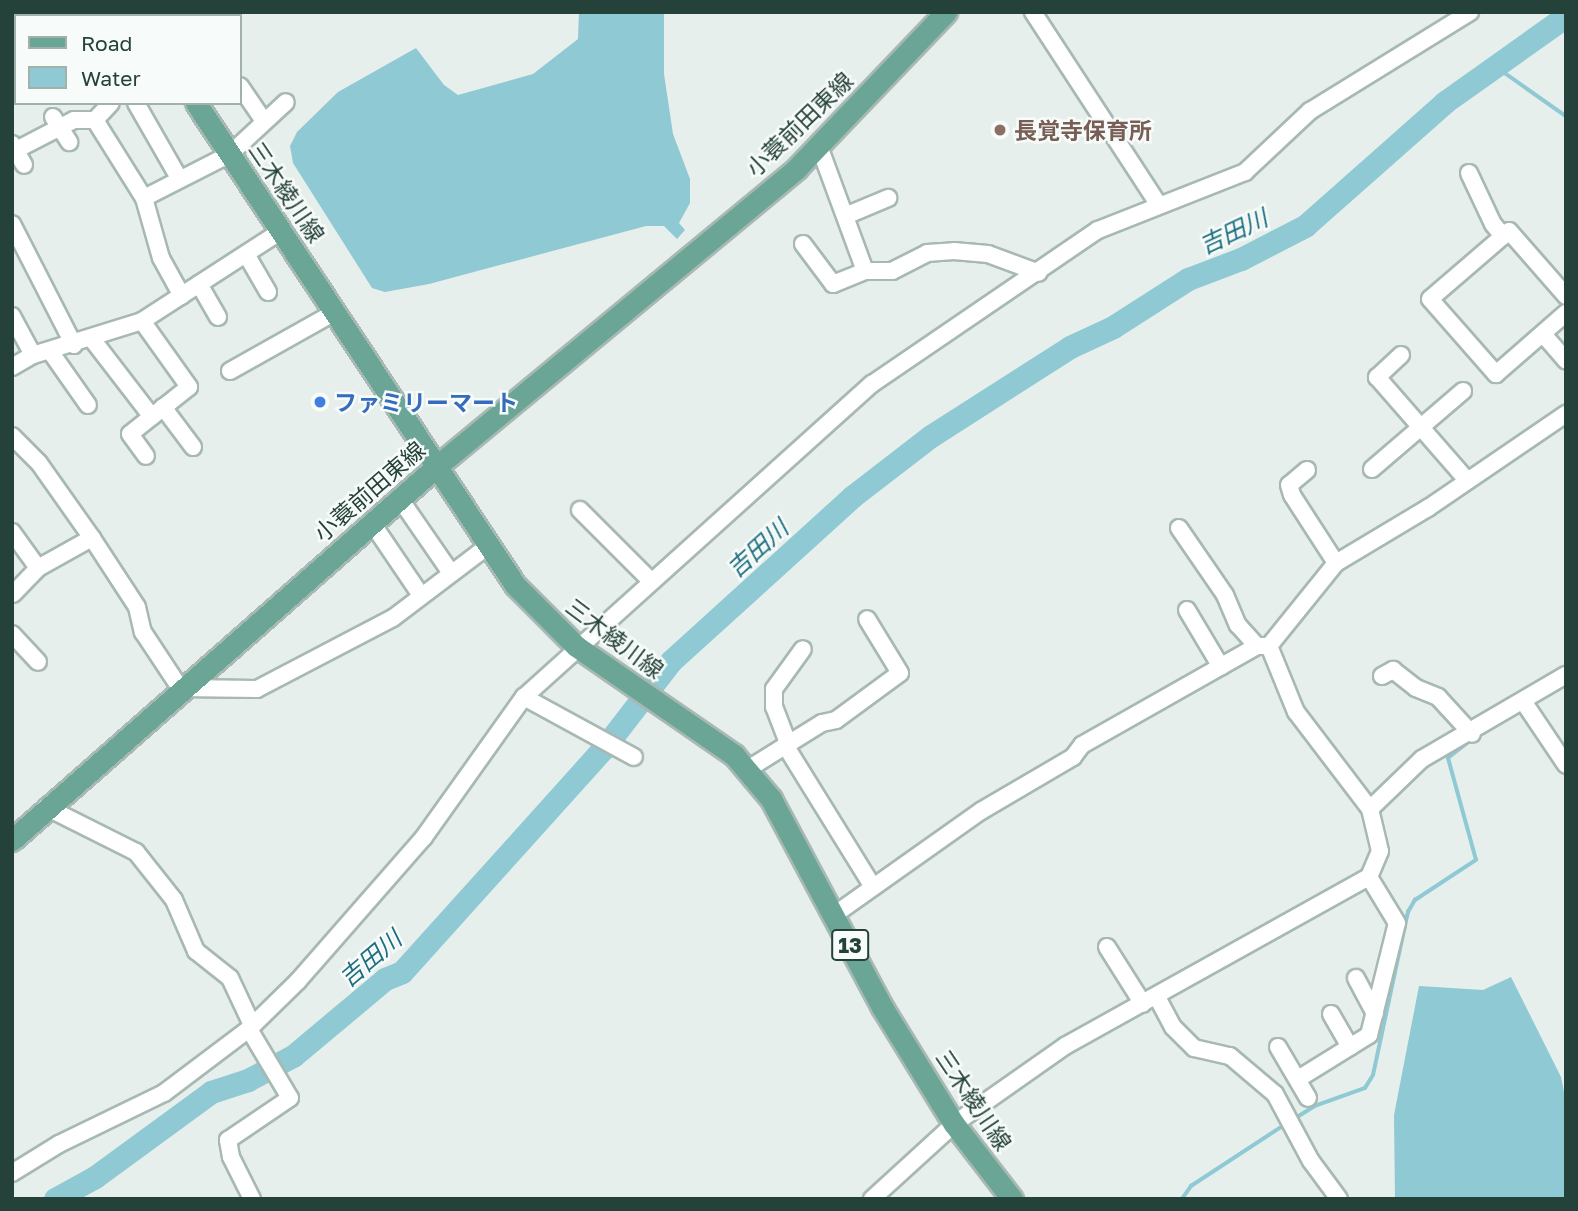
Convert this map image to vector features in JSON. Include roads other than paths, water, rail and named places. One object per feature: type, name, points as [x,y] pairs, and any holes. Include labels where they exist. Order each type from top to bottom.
[{"type":"main road","name":"小蓑前田東線","points":[[12,840],[180,688],[436,467],[819,146],[946,12]]},
{"type":"main road","name":"三木綾川線","points":[[197,105],[436,467],[537,610],[576,646],[670,710],[748,769],[785,821],[882,1007],[954,1124],[1012,1199]]},
{"type":"street","points":[[1033,12],[1159,205]]},
{"type":"street","points":[[12,1173],[59,1144],[164,1093],[251,1027],[298,981],[424,837],[524,697],[576,646],[872,384],[1098,230],[1245,172],[1310,111],[1470,12]]},
{"type":"street","points":[[242,89],[264,121]]},
{"type":"street","points":[[144,198],[230,153],[258,133],[264,121],[286,102]]},
{"type":"street","points":[[18,153],[74,120],[95,120],[109,105]]},
{"type":"street","points":[[137,105],[179,178]]},
{"type":"street","points":[[95,120],[144,198],[162,258],[181,296]]},
{"type":"street","points":[[819,146],[865,271]]},
{"type":"street","points":[[1469,173],[1493,224],[1503,236]]},
{"type":"street","points":[[845,216],[888,198]]},
{"type":"street","points":[[12,224],[74,345]]},
{"type":"street","points":[[12,367],[33,355],[74,345],[142,321],[281,231]]},
{"type":"street","points":[[1566,296],[1560,278],[1509,231],[1430,299],[1496,374],[1566,313]]},
{"type":"street","points":[[803,244],[833,284],[865,271],[892,271],[927,253],[954,251],[988,254],[1039,272]]},
{"type":"street","points":[[246,254],[268,292]]},
{"type":"street","points":[[199,284],[218,317]]},
{"type":"street","points":[[230,371],[335,312]]},
{"type":"street","points":[[12,316],[33,355]]},
{"type":"street","points":[[142,321],[189,387],[130,434],[146,456]]},
{"type":"street","points":[[1543,334],[1566,360]]},
{"type":"street","points":[[92,339],[193,447]]},
{"type":"street","points":[[50,351],[88,405]]},
{"type":"street","points":[[1401,355],[1377,377],[1467,480]]},
{"type":"street","points":[[1372,469],[1463,391]]},
{"type":"street","points":[[834,915],[981,811],[1073,757],[1082,745],[1263,646],[1336,564],[1566,414]]},
{"type":"street","points":[[12,436],[38,463],[92,538],[137,607],[143,632],[180,688],[257,689],[393,618],[420,594],[489,545]]},
{"type":"street","points":[[1307,470],[1289,485],[1292,495],[1336,564]]},
{"type":"street","points":[[400,499],[451,573]]},
{"type":"street","points":[[580,510],[651,581]]},
{"type":"street","points":[[372,523],[420,594]]},
{"type":"street","points":[[872,1199],[954,1124],[1065,1046],[1369,877],[1380,851],[1370,809],[1296,712],[1263,646],[1238,625],[1225,595],[1179,528]]},
{"type":"street","points":[[12,532],[38,568]]},
{"type":"street","points":[[13,594],[38,568],[92,538]]},
{"type":"street","points":[[1188,610],[1221,667]]},
{"type":"street","points":[[748,769],[822,723],[836,720],[900,673],[867,619]]},
{"type":"street","points":[[15,641],[38,662]]},
{"type":"street","points":[[803,649],[774,690],[774,707],[786,744],[873,887]]},
{"type":"street","points":[[1382,676],[1393,670],[1416,688],[1438,697],[1472,734]]},
{"type":"street","points":[[1370,809],[1408,769],[1472,734],[1566,675]]},
{"type":"street","points":[[524,697],[629,756]]},
{"type":"street","points":[[1523,701],[1566,765]]},
{"type":"street","points":[[47,807],[136,852],[174,900],[196,951],[230,978],[259,1047],[280,1086],[290,1098],[228,1140],[232,1157],[252,1199]]},
{"type":"street","points":[[1298,1079],[1370,1035],[1397,923],[1369,877]]},
{"type":"street","points":[[1107,947],[1173,1027],[1194,1048],[1230,1056],[1275,1094],[1311,1161],[1339,1199]]},
{"type":"street","points":[[1356,978],[1375,1013]]},
{"type":"street","points":[[1331,1014],[1350,1047]]},
{"type":"street","points":[[1278,1048],[1308,1098]]},
{"type":"water","points":[[579,12],[664,12],[664,74],[673,134],[690,179],[690,203],[679,223],[685,230],[677,239],[664,226],[646,226],[429,284],[385,292],[372,288],[293,163],[290,146],[297,132],[338,92],[416,48],[444,85],[458,95],[533,74],[578,39]]},
{"type":"water","points":[[1511,977],[1561,1077],[1566,1102],[1566,1199],[1395,1199],[1394,1115],[1419,986],[1483,990]]},
{"type":"waterway","name":"吉田川","points":[[55,1199],[95,1177],[211,1092],[248,1080],[293,1056],[385,979],[402,972],[603,749],[671,661],[853,496],[931,436],[1070,347],[1113,327],[1188,279],[1241,259],[1305,226],[1445,102],[1566,16]]},
{"type":"waterway","points":[[1495,66],[1566,116]]},
{"type":"waterway","points":[[1478,736],[1521,710]]},
{"type":"waterway","points":[[1294,1119],[1315,1106],[1365,1088],[1373,1075],[1408,912],[1415,900],[1476,860],[1448,758],[1471,740]]},
{"type":"waterway","points":[[1182,1199],[1191,1186],[1281,1127]]},
{"type":"place","name":"長覚寺保育所","points":[[1000,130]]},
{"type":"place","name":"ファミリーマート","points":[[320,402]]}]
